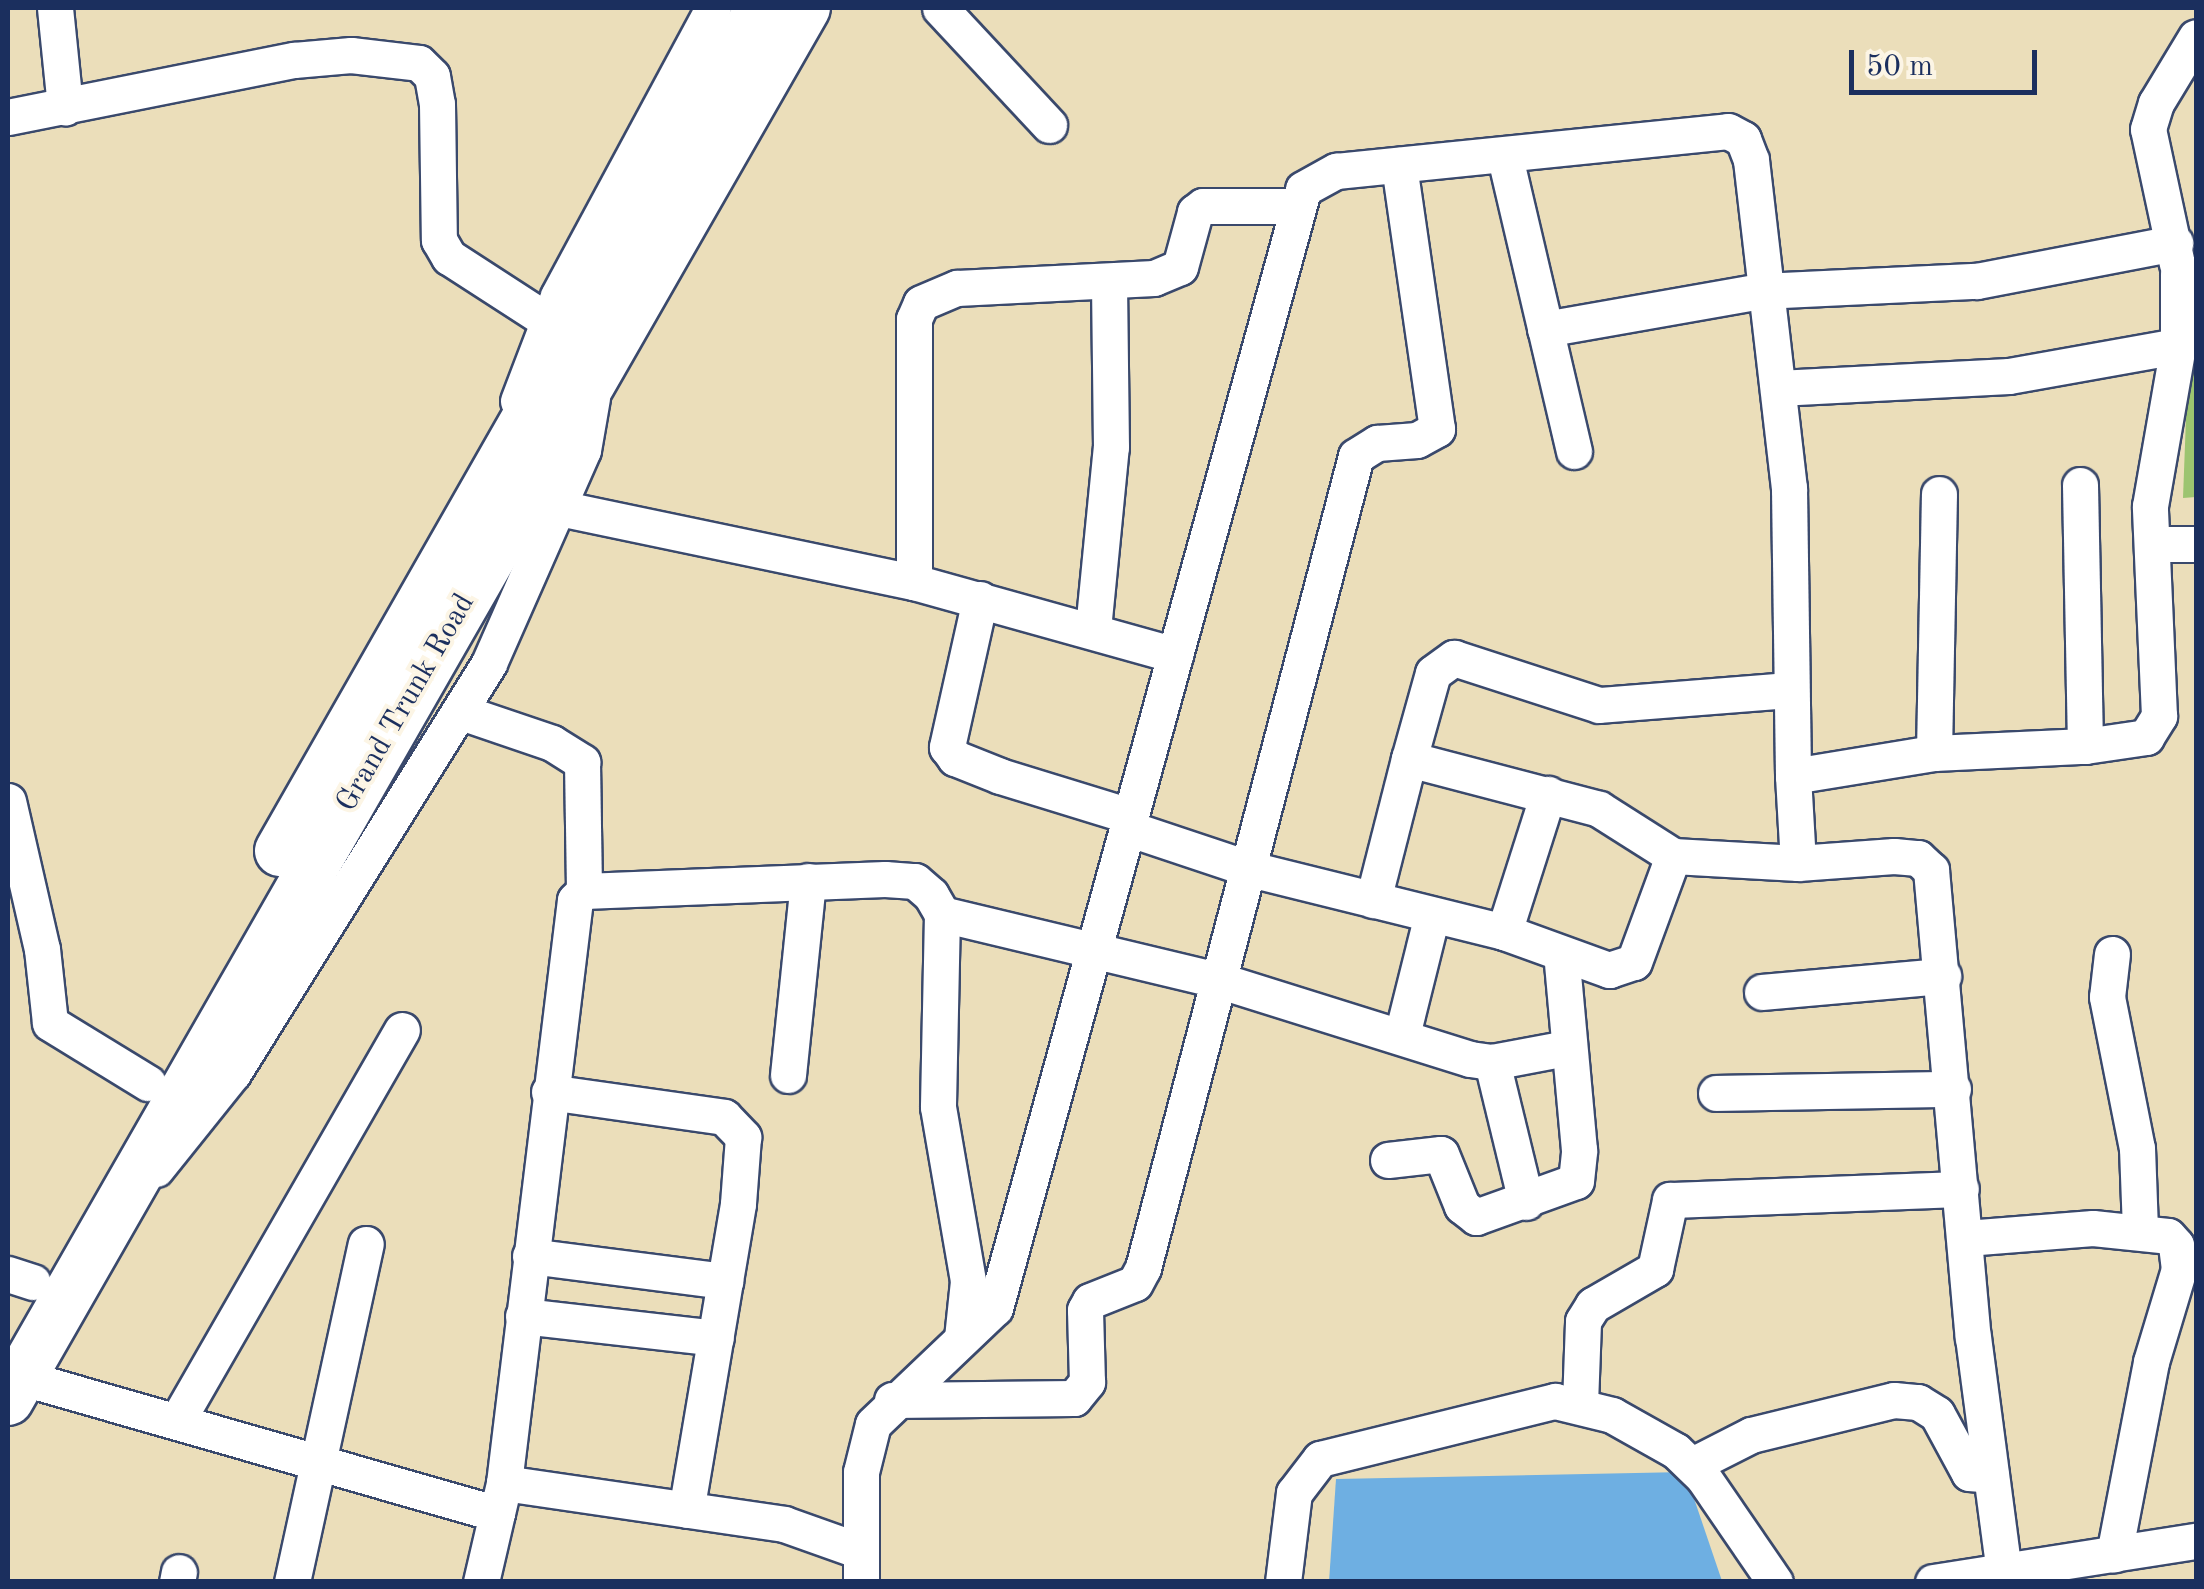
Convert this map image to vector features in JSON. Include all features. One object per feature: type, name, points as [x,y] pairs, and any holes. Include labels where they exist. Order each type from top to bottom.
[{"type":"highway","name":"Grand Trunk Road","points":[[8,1329],[20,1278],[148,1082],[761,8]]},
{"type":"highway","name":"Grand Trunk Road","points":[[14,1388],[804,8]]},
{"type":"street","points":[[56,8],[65,106]]},
{"type":"street","points":[[504,455],[548,321],[627,158],[713,8]]},
{"type":"street","points":[[940,8],[1049,126]]},
{"type":"street","points":[[1793,776],[1934,753],[2085,746],[2156,730],[2150,506],[2178,346],[2183,264],[2150,159],[2148,129],[2156,103],[2196,37]]},
{"type":"street","points":[[8,118],[294,60],[351,55],[419,63],[432,76],[437,104],[439,240],[449,257],[548,321]]},
{"type":"street","points":[[14,1388],[177,1420],[313,1466],[500,1499],[686,1510],[784,1524],[859,1566],[861,1472],[873,1424],[892,1400],[995,1308],[1096,949],[1294,206],[1318,178],[1399,164],[1504,157],[1728,131],[1743,139],[1751,160],[1761,291],[1778,388],[1788,488],[1790,690],[1798,863]]},
{"type":"street","points":[[1504,157],[1574,451]]},
{"type":"street","points":[[892,1400],[1061,1400],[1084,1392],[1085,1310],[1090,1301],[1136,1283],[1143,1268],[1222,981],[1356,456],[1377,443],[1417,440],[1437,429],[1399,164]]},
{"type":"street","points":[[914,582],[914,320],[921,303],[957,288],[1154,278],[1180,267],[1191,222],[1203,206],[1294,206]]},
{"type":"street","points":[[1545,329],[1761,291],[1977,281],[2183,264]]},
{"type":"street","points":[[1093,629],[1111,447],[1109,281]]},
{"type":"street","points":[[1778,388],[2009,376],[2178,346]]},
{"type":"street","points":[[121,1200],[175,1154],[234,1073],[461,712],[560,508],[583,450],[596,372]]},
{"type":"street","points":[[2080,485],[2085,746]]},
{"type":"street","points":[[1934,753],[1939,494]]},
{"type":"street","points":[[560,508],[914,582],[1175,655]]},
{"type":"street","points":[[2154,544],[2196,544]]},
{"type":"street","points":[[980,599],[946,732],[955,758],[1250,869],[1504,932],[1609,970],[1634,962],[1673,856]]},
{"type":"street","points":[[1373,900],[1433,673],[1454,658],[1598,705],[1790,690]]},
{"type":"street","points":[[461,712],[552,743],[582,762],[584,892]]},
{"type":"street","points":[[1410,759],[1599,809],[1673,856],[1798,863],[1918,858],[1931,870],[1936,890],[1961,1189],[1991,1476],[1980,1576]]},
{"type":"street","points":[[1504,932],[1548,794]]},
{"type":"street","points":[[8,801],[42,950],[50,1023],[148,1082]]},
{"type":"street","points":[[788,1075],[808,881]]},
{"type":"street","points":[[481,1582],[500,1499],[575,900],[584,892],[808,881],[916,881],[942,914],[1222,981],[1492,1062],[1566,1048]]},
{"type":"street","points":[[942,914],[938,1107],[968,1281],[962,1338]]},
{"type":"street","points":[[1402,1035],[1432,914]]},
{"type":"street","points":[[1388,1160],[1441,1154],[1462,1206],[1476,1217],[1565,1188],[1580,1170],[1566,1048],[1561,954]]},
{"type":"street","points":[[2112,954],[2106,997],[2137,1148],[2140,1230]]},
{"type":"street","points":[[1762,992],[1943,976]]},
{"type":"street","points":[[177,1420],[402,1030]]},
{"type":"street","points":[[1492,1062],[1526,1202]]},
{"type":"street","points":[[1716,1093],[1953,1089]]},
{"type":"street","points":[[549,1092],[724,1117],[738,1125],[738,1204],[686,1510]]},
{"type":"street","points":[[1580,1404],[1584,1321],[1592,1306],[1655,1269],[1670,1200],[1961,1189]]},
{"type":"street","points":[[1966,1238],[2030,1230],[2140,1230],[2168,1236],[2179,1268],[2150,1362],[2114,1554]]},
{"type":"street","points":[[292,1582],[313,1466],[366,1244]]},
{"type":"street","points":[[530,1256],[725,1281]]},
{"type":"street","points":[[524,1316],[716,1338]]},
{"type":"street","points":[[1692,1465],[1750,1435],[1894,1400],[1918,1402],[1937,1414],[1969,1473],[1991,1476]]},
{"type":"street","points":[[1283,1582],[1294,1493],[1320,1458],[1530,1402],[1580,1404],[1692,1465],[1774,1582]]},
{"type":"street","points":[[1933,1582],[2196,1541]]},
{"type":"green space","points":[[2191,285],[2196,285],[2196,497],[2183,498]]},
{"type":"water","points":[[1685,1472],[1722,1581],[1329,1582],[1336,1479]]}]
